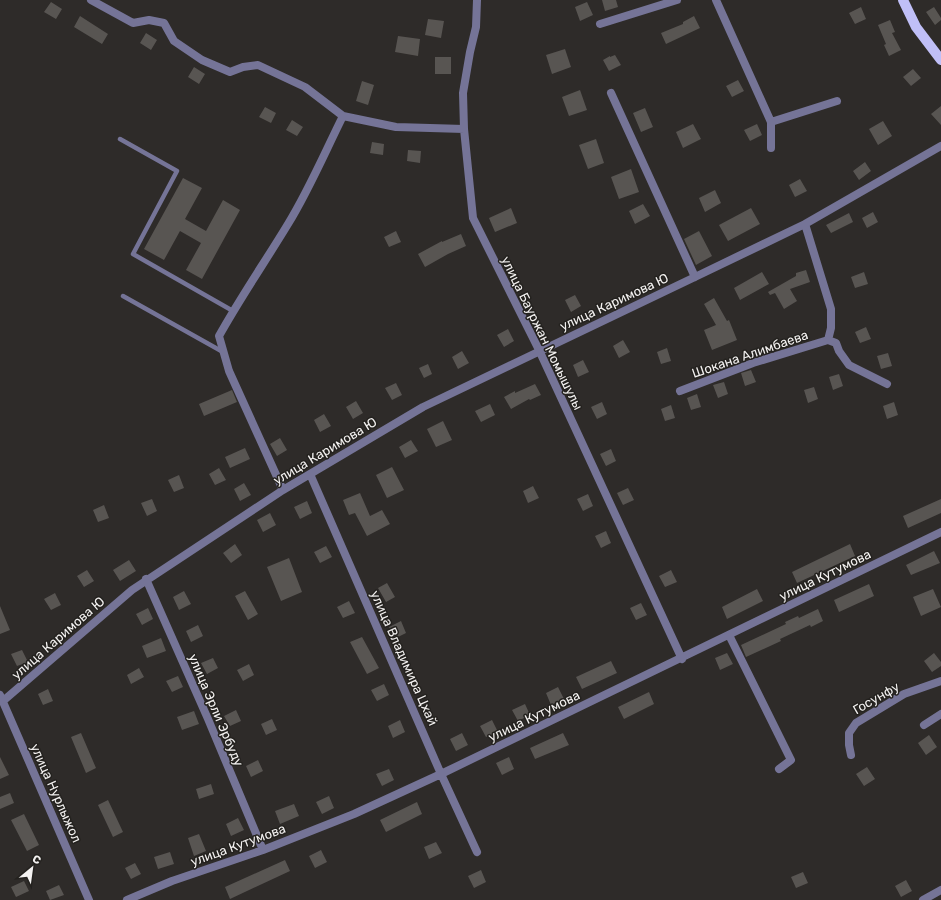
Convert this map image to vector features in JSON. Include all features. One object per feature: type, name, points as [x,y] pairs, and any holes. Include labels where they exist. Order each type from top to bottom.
[{"type":"main road","points":[[903,0],[916,27],[941,60]]},
{"type":"street","points":[[91,0],[133,23],[149,20],[164,23],[174,41],[202,60],[230,72],[243,66],[258,65],[305,87],[343,116],[396,127],[464,129]]},
{"type":"street","name":"улица Бауржан Момышулы","points":[[478,0],[476,27],[463,93],[464,129],[473,218],[539,350],[682,658]]},
{"type":"street","points":[[600,24],[677,0]]},
{"type":"street","points":[[716,0],[771,122],[771,148]]},
{"type":"street","points":[[611,93],[695,277]]},
{"type":"street","points":[[771,122],[837,101]]},
{"type":"street","points":[[283,490],[229,371],[219,336],[232,311],[305,195],[343,116]]},
{"type":"street","name":"улица Каримова Ю","points":[[1,698],[146,580],[283,490],[423,407],[539,350],[805,224],[941,146]]},
{"type":"street","name":"Шокана Алимбаева","points":[[805,224],[831,309],[831,328],[828,340]]},
{"type":"street","name":"Шокана Алимбаева","points":[[680,391],[753,363],[828,340],[836,343],[839,351],[849,365],[887,384]]},
{"type":"street","name":"улица Владимира Цхай","points":[[310,474],[441,774],[477,852]]},
{"type":"street","name":"улица Кутумова","points":[[127,900],[172,881],[263,850],[354,814],[441,774],[941,532]]},
{"type":"street","name":"улица Эрли Эрбуду","points":[[146,580],[208,719],[263,850]]},
{"type":"street","points":[[729,635],[791,760],[779,769]]},
{"type":"street","name":"Госунфу","points":[[851,755],[849,733],[856,722],[904,694],[941,681]]},
{"type":"street","name":"улица Нурлыжол","points":[[1,698],[89,900]]},
{"type":"street","points":[[924,725],[941,714]]},
{"type":"street","points":[[923,900],[941,890]]},
{"type":"lane","points":[[120,139],[178,171],[133,254],[232,311]]},
{"type":"lane","points":[[123,296],[223,352]]},
{"type":"building","points":[[602,0],[616,0],[618,7],[605,11]]},
{"type":"building","points":[[51,2],[62,9],[56,19],[44,12]]},
{"type":"building","points":[[587,2],[593,15],[580,21],[575,7]]},
{"type":"building","points":[[861,7],[866,19],[855,24],[849,13]]},
{"type":"building","points":[[934,7],[941,18],[941,20],[935,25],[926,12]]},
{"type":"building","points":[[80,16],[108,34],[102,44],[74,27]]},
{"type":"building","points":[[694,16],[700,28],[666,44],[661,33],[683,24],[683,22]]},
{"type":"building","points":[[428,19],[444,21],[441,38],[425,35]]},
{"type":"building","points":[[890,20],[895,32],[892,33],[901,50],[889,56],[878,25]]},
{"type":"building","points":[[146,33],[157,40],[151,50],[140,43]]},
{"type":"building","points":[[398,36],[420,39],[418,56],[395,52]]},
{"type":"building","points":[[565,49],[571,67],[552,74],[546,55]]},
{"type":"building","points":[[615,55],[621,65],[609,71],[603,60]]},
{"type":"building","points":[[435,57],[451,57],[451,74],[435,74]]},
{"type":"building","points":[[194,67],[205,74],[199,84],[188,77]]},
{"type":"building","points":[[913,69],[921,78],[911,86],[903,77]]},
{"type":"building","points":[[738,80],[744,91],[732,97],[726,86]]},
{"type":"building","points":[[362,81],[374,85],[368,105],[356,101]]},
{"type":"building","points":[[580,90],[587,110],[569,116],[562,97]]},
{"type":"building","points":[[941,106],[941,125],[931,114]]},
{"type":"building","points":[[265,107],[276,113],[271,123],[259,117]]},
{"type":"building","points":[[645,108],[653,127],[641,132],[633,113]]},
{"type":"building","points":[[292,120],[303,127],[297,136],[286,130]]},
{"type":"building","points":[[883,121],[892,136],[878,145],[869,129]]},
{"type":"building","points":[[693,124],[701,139],[683,148],[676,132]]},
{"type":"building","points":[[757,124],[762,135],[750,141],[744,130]]},
{"type":"building","points":[[596,139],[604,163],[588,169],[579,145]]},
{"type":"building","points":[[372,142],[384,144],[383,155],[370,153]]},
{"type":"building","points":[[408,150],[421,151],[420,163],[407,161]]},
{"type":"building","points":[[865,162],[871,171],[859,180],[853,171]]},
{"type":"building","points":[[631,169],[639,192],[619,199],[611,177]]},
{"type":"building","points":[[183,178],[202,188],[185,219],[206,231],[223,200],[240,210],[202,279],[186,270],[201,243],[180,231],[164,260],[144,249]]},
{"type":"building","points":[[800,179],[807,191],[795,197],[789,185]]},
{"type":"building","points":[[715,190],[721,203],[705,212],[699,198]]},
{"type":"building","points":[[643,204],[650,216],[635,224],[629,211]]},
{"type":"building","points":[[511,208],[517,223],[495,232],[489,218]]},
{"type":"building","points":[[751,208],[760,224],[728,241],[719,225]]},
{"type":"building","points":[[873,212],[878,222],[867,228],[862,218]]},
{"type":"building","points":[[849,213],[853,222],[831,233],[826,225]]},
{"type":"building","points":[[396,231],[401,242],[389,247],[384,237]]},
{"type":"building","points":[[699,231],[712,256],[696,265],[684,239]]},
{"type":"building","points":[[461,234],[466,246],[425,267],[418,254],[442,241]]},
{"type":"building","points":[[806,270],[810,282],[790,289],[797,301],[784,309],[775,293],[770,295],[768,292],[796,276],[796,273]]},
{"type":"building","points":[[762,272],[769,284],[740,300],[734,288]]},
{"type":"building","points":[[864,272],[868,284],[855,288],[851,277]]},
{"type":"building","points":[[575,295],[581,306],[571,312],[565,300]]},
{"type":"building","points":[[714,298],[727,321],[729,320],[737,340],[712,350],[704,330],[716,325],[704,304]]},
{"type":"building","points":[[866,327],[871,339],[860,343],[855,332]]},
{"type":"building","points":[[508,329],[514,341],[504,347],[497,335]]},
{"type":"building","points":[[623,340],[630,352],[619,358],[613,346]]},
{"type":"building","points":[[667,348],[671,361],[661,364],[657,352]]},
{"type":"building","points":[[462,351],[469,363],[458,369],[452,357]]},
{"type":"building","points":[[888,353],[892,366],[881,369],[877,356]]},
{"type":"building","points":[[583,360],[589,372],[578,377],[573,365]]},
{"type":"building","points":[[428,364],[432,374],[424,378],[419,368]]},
{"type":"building","points":[[751,370],[756,382],[745,386],[741,373]]},
{"type":"building","points":[[839,374],[843,386],[833,390],[829,377]]},
{"type":"building","points":[[724,382],[728,394],[718,398],[713,385]]},
{"type":"building","points":[[396,383],[402,395],[392,400],[385,388]]},
{"type":"building","points":[[535,384],[541,395],[530,400],[529,399],[511,409],[504,397],[515,391],[515,393]]},
{"type":"building","points":[[814,387],[818,399],[808,403],[804,390]]},
{"type":"building","points":[[232,390],[237,402],[204,416],[199,404]]},
{"type":"building","points":[[697,394],[701,407],[691,410],[687,398]]},
{"type":"building","points":[[356,401],[363,413],[353,419],[346,407]]},
{"type":"building","points":[[602,402],[607,414],[597,419],[591,407]]},
{"type":"building","points":[[894,402],[898,415],[887,419],[883,406]]},
{"type":"building","points":[[490,404],[495,415],[481,422],[475,411]]},
{"type":"building","points":[[671,405],[675,418],[665,421],[661,409]]},
{"type":"building","points":[[324,414],[331,426],[320,432],[314,420]]},
{"type":"building","points":[[443,421],[452,440],[436,447],[427,429]]},
{"type":"building","points":[[280,438],[287,450],[277,456],[270,444]]},
{"type":"building","points":[[411,440],[418,451],[405,458],[399,447]]},
{"type":"building","points":[[245,448],[250,459],[230,468],[225,457]]},
{"type":"building","points":[[611,449],[616,461],[606,466],[600,454]]},
{"type":"building","points":[[392,467],[404,490],[387,498],[376,475]]},
{"type":"building","points":[[219,468],[226,480],[215,485],[209,474]]},
{"type":"building","points":[[179,475],[184,488],[174,492],[168,480]]},
{"type":"building","points":[[244,483],[251,495],[240,501],[234,489]]},
{"type":"building","points":[[533,486],[539,498],[528,503],[523,491]]},
{"type":"building","points":[[628,488],[634,500],[623,505],[617,493]]},
{"type":"building","points":[[360,493],[370,516],[382,510],[390,524],[367,536],[355,513],[349,515],[343,500]]},
{"type":"building","points":[[588,494],[593,506],[583,511],[577,499]]},
{"type":"building","points":[[152,499],[157,511],[147,516],[141,503]]},
{"type":"building","points":[[941,499],[941,513],[908,528],[903,516]]},
{"type":"building","points":[[307,501],[312,513],[300,519],[294,507]]},
{"type":"building","points":[[104,505],[109,518],[98,522],[93,510]]},
{"type":"building","points":[[270,513],[276,525],[263,532],[257,520]]},
{"type":"building","points":[[606,531],[611,543],[601,548],[595,536]]},
{"type":"building","points":[[235,544],[242,555],[231,563],[223,553]]},
{"type":"building","points":[[850,544],[855,556],[797,583],[792,572]]},
{"type":"building","points":[[326,546],[332,557],[320,563],[314,552]]},
{"type":"building","points":[[934,551],[940,563],[911,575],[906,565]]},
{"type":"building","points":[[289,558],[302,592],[281,601],[267,567]]},
{"type":"building","points":[[129,560],[136,571],[120,581],[113,570]]},
{"type":"building","points":[[87,570],[94,581],[84,587],[77,576]]},
{"type":"building","points":[[671,570],[677,582],[665,587],[659,576]]},
{"type":"building","points":[[387,583],[395,597],[386,602],[378,588]]},
{"type":"building","points":[[869,584],[874,596],[839,612],[834,600]]},
{"type":"building","points":[[757,589],[763,601],[727,619],[722,607]]},
{"type":"building","points":[[933,589],[941,607],[921,616],[913,597]]},
{"type":"building","points":[[184,591],[191,604],[179,610],[173,597]]},
{"type":"building","points":[[245,591],[258,614],[248,620],[235,596]]},
{"type":"building","points":[[55,593],[61,605],[51,610],[44,599]]},
{"type":"building","points":[[349,601],[355,613],[343,618],[337,607]]},
{"type":"building","points":[[641,603],[647,615],[636,620],[630,608]]},
{"type":"building","points":[[0,606],[10,630],[0,634]]},
{"type":"building","points":[[148,608],[153,619],[142,625],[136,614]]},
{"type":"building","points":[[818,609],[823,621],[811,627],[810,625],[780,639],[781,641],[746,657],[741,645],[786,624],[785,622],[798,616],[799,618]]},
{"type":"building","points":[[401,621],[406,633],[394,639],[389,627]]},
{"type":"building","points":[[198,625],[203,636],[191,642],[186,631]]},
{"type":"building","points":[[362,637],[379,668],[367,674],[350,642]]},
{"type":"building","points":[[161,638],[166,651],[147,658],[142,646]]},
{"type":"building","points":[[22,650],[28,662],[17,666],[11,654]]},
{"type":"building","points":[[727,653],[733,664],[720,670],[715,658]]},
{"type":"building","points":[[934,653],[941,662],[941,666],[932,672],[924,661]]},
{"type":"building","points":[[213,658],[218,668],[207,674],[201,663]]},
{"type":"building","points":[[611,661],[617,673],[582,689],[576,677]]},
{"type":"building","points":[[249,664],[254,675],[243,681],[237,670]]},
{"type":"building","points":[[139,668],[144,677],[131,684],[127,675]]},
{"type":"building","points":[[178,676],[183,687],[172,692],[166,681]]},
{"type":"building","points":[[384,684],[389,695],[377,701],[371,690]]},
{"type":"building","points":[[558,687],[564,699],[551,705],[546,693]]},
{"type":"building","points":[[48,689],[53,701],[43,705],[38,694]]},
{"type":"building","points":[[649,692],[654,704],[624,719],[618,707]]},
{"type":"building","points":[[525,704],[530,715],[518,721],[512,710]]},
{"type":"building","points":[[236,710],[241,721],[230,726],[224,716]]},
{"type":"building","points":[[194,711],[199,724],[182,730],[177,717]]},
{"type":"building","points":[[272,719],[277,730],[266,735],[261,724]]},
{"type":"building","points":[[400,720],[405,732],[393,738],[388,726]]},
{"type":"building","points":[[492,720],[498,732],[486,737],[480,726]]},
{"type":"building","points":[[81,733],[96,768],[86,773],[71,737]]},
{"type":"building","points":[[462,733],[468,745],[456,751],[450,739]]},
{"type":"building","points":[[563,733],[569,745],[535,759],[530,748]]},
{"type":"building","points":[[929,735],[937,747],[926,755],[918,743]]},
{"type":"building","points":[[0,757],[9,775],[0,779]]},
{"type":"building","points":[[509,757],[514,769],[502,775],[496,763]]},
{"type":"building","points":[[258,760],[263,771],[251,777],[246,766]]},
{"type":"building","points":[[867,767],[875,779],[864,786],[856,774]]},
{"type":"building","points":[[389,769],[394,780],[382,786],[376,774]]},
{"type":"building","points":[[211,784],[214,794],[199,799],[196,789]]},
{"type":"building","points":[[10,793],[14,803],[0,809],[0,797]]},
{"type":"building","points":[[329,796],[334,808],[322,814],[316,802]]},
{"type":"building","points":[[108,800],[123,832],[113,837],[98,805]]},
{"type":"building","points":[[417,802],[422,814],[386,832],[380,820]]},
{"type":"building","points":[[294,804],[299,816],[280,824],[275,811]]},
{"type":"building","points":[[24,814],[39,845],[27,851],[11,820]]},
{"type":"building","points":[[238,818],[244,830],[231,836],[226,824]]},
{"type":"building","points":[[199,834],[206,851],[194,856],[188,838]]},
{"type":"building","points":[[436,842],[442,853],[429,859],[424,847]]},
{"type":"building","points":[[321,850],[327,862],[315,868],[309,856]]},
{"type":"building","points":[[170,852],[174,864],[158,869],[154,857]]},
{"type":"building","points":[[285,860],[290,871],[230,899],[225,887]]},
{"type":"building","points":[[135,863],[141,874],[131,879],[125,868]]},
{"type":"building","points":[[481,870],[486,882],[474,888],[468,876]]},
{"type":"building","points":[[803,872],[808,883],[796,888],[791,877]]},
{"type":"building","points":[[906,880],[912,891],[901,897],[895,886]]},
{"type":"building","points":[[24,881],[29,891],[16,897],[11,887]]},
{"type":"building","points":[[59,885],[64,895],[50,900],[46,891]]}]
